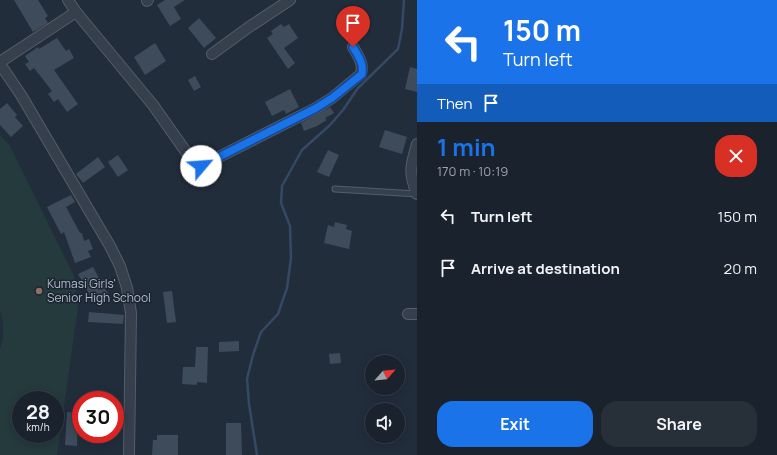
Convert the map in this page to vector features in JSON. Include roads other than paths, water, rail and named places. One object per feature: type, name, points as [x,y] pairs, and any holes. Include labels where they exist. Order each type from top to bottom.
[{"type":"street","points":[[68,0],[76,12],[153,105],[196,166],[201,166],[316,108],[332,98],[362,74],[362,62],[353,47]]},
{"type":"street","points":[[212,54],[290,0]]},
{"type":"street","points":[[76,12],[0,63],[21,95],[110,246],[120,266],[127,288],[131,313],[129,455]]},
{"type":"street","points":[[417,144],[411,165],[411,180],[417,194]]},
{"type":"lane","points":[[335,190],[417,194]]},
{"type":"waterway","points":[[257,455],[249,404],[247,379],[261,332],[278,314],[287,288],[291,258],[290,226],[281,203],[282,186],[302,150],[330,125],[343,110],[358,88],[398,49],[402,29],[404,0]]},
{"type":"place","name":"Kumasi Girls' Senior High School","points":[[39,291]]}]
